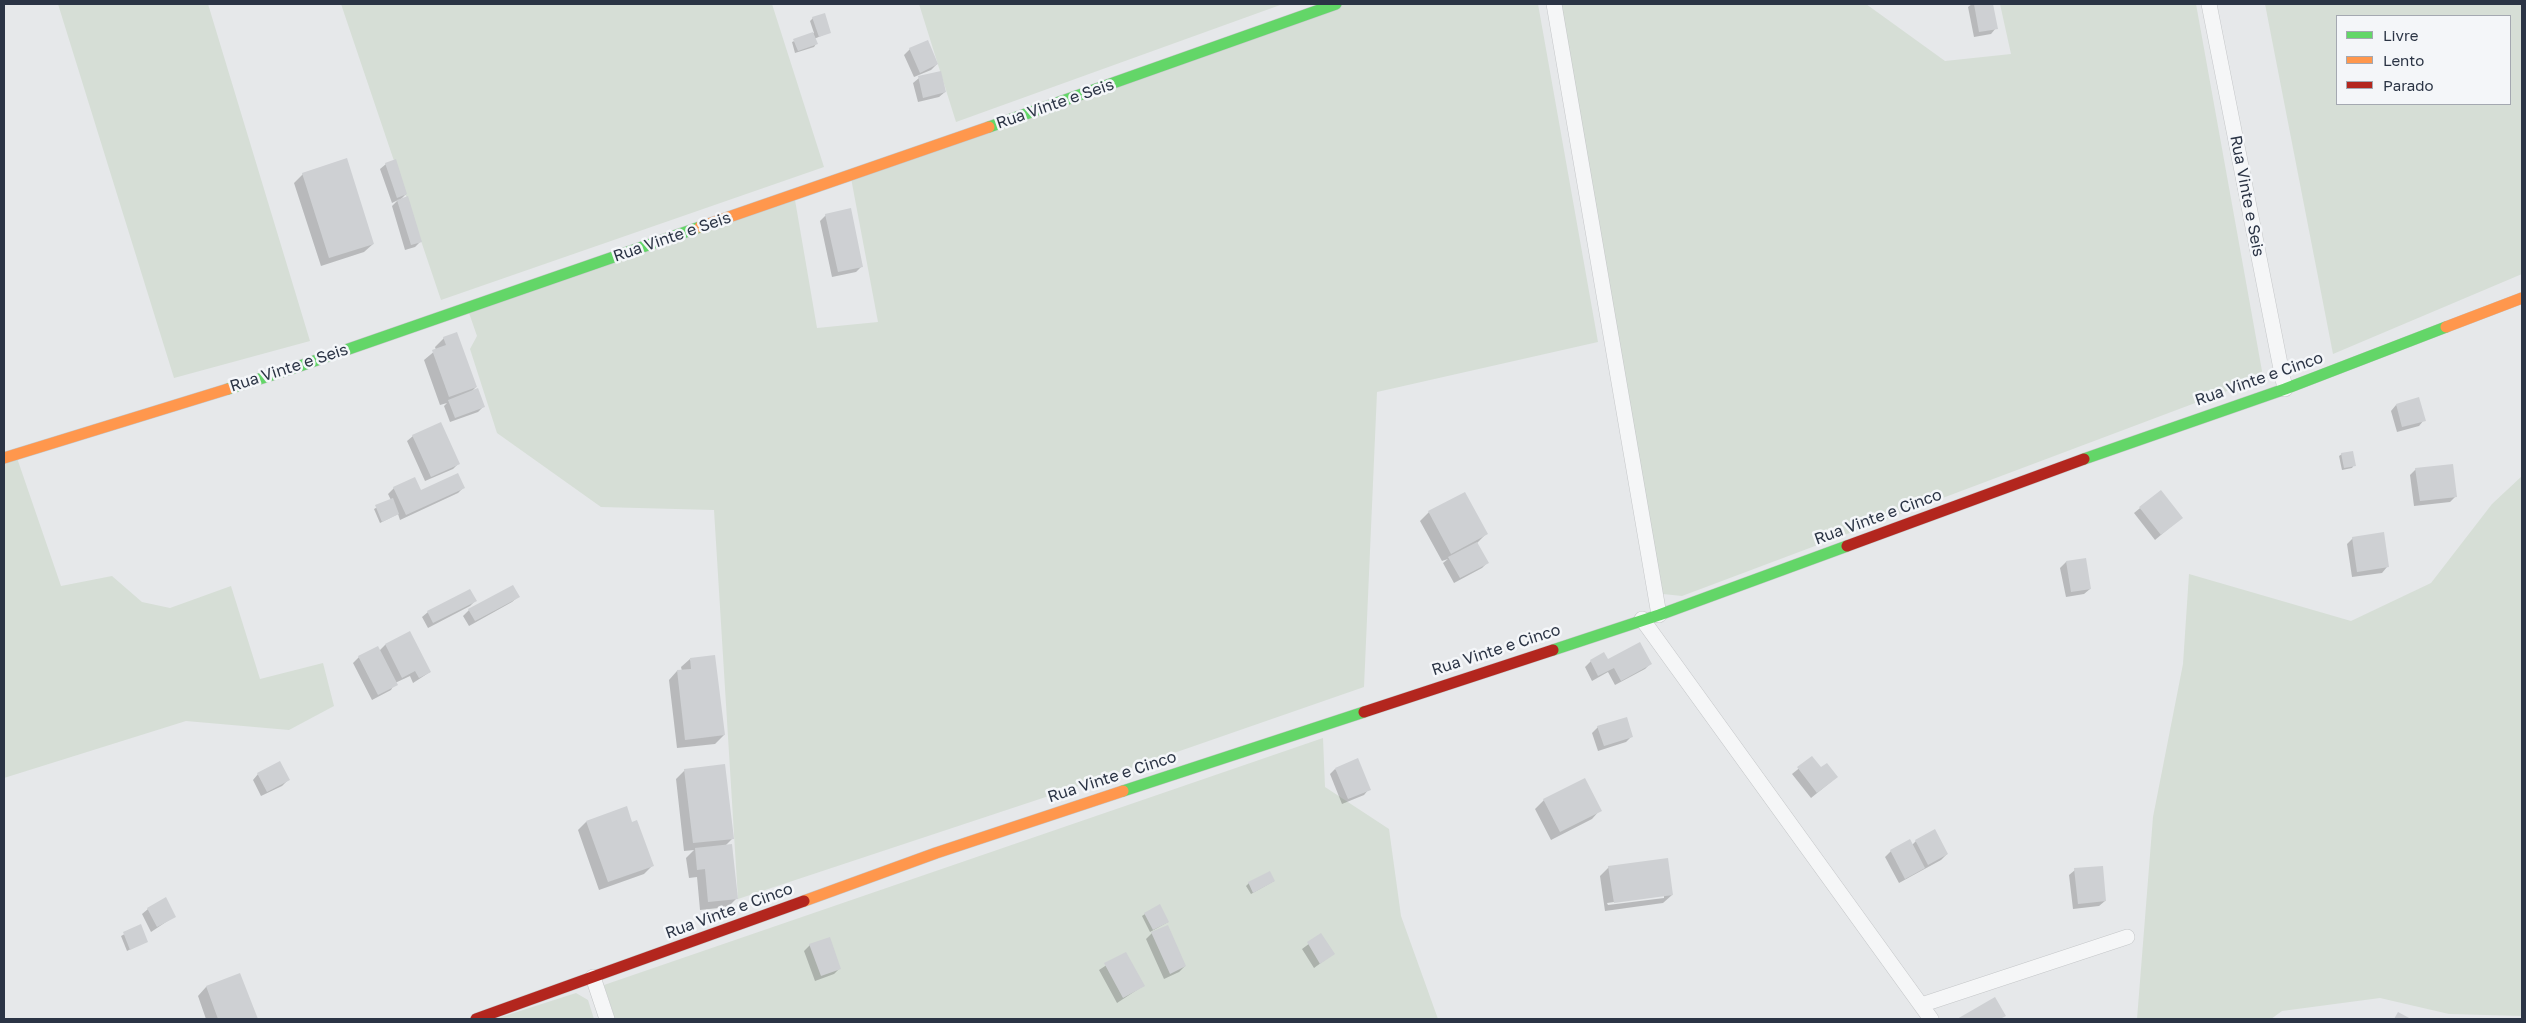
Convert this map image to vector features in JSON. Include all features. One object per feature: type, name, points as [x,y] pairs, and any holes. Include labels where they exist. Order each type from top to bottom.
[{"type":"street","name":"Rua Vinte e Seis","points":[[4,458],[294,368],[1160,68],[1336,4]]},
{"type":"street","points":[[1554,4],[1659,615]]},
{"type":"street","name":"Rua Vinte e Seis","points":[[2209,4],[2284,388]]},
{"type":"street","name":"Rua Vinte e Cinco","points":[[476,1019],[936,853],[1642,619],[1659,615],[2061,467],[2284,388],[2522,298]]},
{"type":"street","points":[[1642,619],[1931,1019]]},
{"type":"street","points":[[1921,1005],[2127,937]]},
{"type":"street","points":[[593,977],[606,1019]]},
{"type":"shaded area","points":[[58,4],[208,4],[310,341],[174,378]]},
{"type":"shaded area","points":[[341,4],[772,4],[824,167],[441,300]]},
{"type":"shaded area","points":[[919,4],[1283,4],[956,122]]},
{"type":"shaded area","points":[[1339,4],[1538,4],[1598,342],[1377,392],[1364,687],[1079,786],[738,899],[714,510],[601,507],[497,433],[470,349],[477,336],[469,313],[795,200],[817,328],[878,322],[851,178]]},
{"type":"shaded area","points":[[1556,4],[1866,4],[1945,61],[2011,54],[2000,4],[2196,4],[2262,371],[2259,379],[1682,596],[1663,594]]},
{"type":"shaded area","points":[[2265,4],[2522,4],[2522,274],[2333,354]]},
{"type":"shaded area","points":[[17,458],[61,586],[112,576],[142,602],[170,608],[231,586],[260,679],[323,663],[334,706],[289,730],[186,721],[4,778],[4,462]]},
{"type":"shaded area","points":[[2522,476],[2522,1016],[2449,1014],[2380,998],[2282,1011],[2271,1019],[2137,1019],[2153,817],[2183,664],[2189,574],[2351,621],[2431,583],[2492,504]]},
{"type":"shaded area","points":[[1323,738],[1325,787],[1389,829],[1401,916],[1438,1019],[615,1019],[604,985]]},
{"type":"shaded area","points":[[576,993],[588,1000],[594,1019],[495,1019]]},
{"type":"building","points":[[1974,4],[1993,4],[1998,29],[1979,32]]},
{"type":"building","points":[[825,13],[831,33],[819,37],[812,17]]},
{"type":"building","points":[[813,32],[818,44],[798,51],[793,39]]},
{"type":"building","points":[[928,40],[938,64],[920,73],[909,48]]},
{"type":"building","points":[[941,71],[946,92],[923,98],[918,76]]},
{"type":"building","points":[[347,158],[374,244],[329,258],[302,173]]},
{"type":"building","points":[[396,159],[407,194],[397,198],[385,163]]},
{"type":"building","points":[[408,196],[422,242],[411,245],[397,200]]},
{"type":"building","points":[[851,208],[863,267],[838,272],[825,214]]},
{"type":"building","points":[[457,332],[477,387],[449,397],[432,350],[446,345],[443,337]]},
{"type":"building","points":[[478,388],[485,407],[455,418],[448,400]]},
{"type":"building","points":[[2419,397],[2426,421],[2402,427],[2396,404]]},
{"type":"building","points":[[441,422],[460,464],[431,477],[412,435]]},
{"type":"building","points":[[2353,451],[2356,466],[2344,468],[2341,453]]},
{"type":"building","points":[[2453,464],[2457,497],[2420,501],[2415,468]]},
{"type":"building","points":[[458,473],[465,488],[406,515],[393,487],[415,477],[421,490]]},
{"type":"building","points":[[2161,490],[2183,518],[2161,535],[2139,507]]},
{"type":"building","points":[[1465,492],[1488,534],[1451,554],[1428,511]]},
{"type":"building","points":[[393,498],[399,514],[382,522],[375,505]]},
{"type":"building","points":[[2384,532],[2389,567],[2357,572],[2352,537]]},
{"type":"building","points":[[1477,542],[1489,563],[1460,578],[1448,557]]},
{"type":"building","points":[[2086,558],[2091,589],[2071,592],[2066,561]]},
{"type":"building","points":[[513,585],[520,597],[475,621],[468,609]]},
{"type":"building","points":[[470,589],[477,601],[433,623],[427,611]]},
{"type":"building","points":[[410,631],[431,672],[419,678],[415,671],[402,678],[385,644]]},
{"type":"building","points":[[1640,642],[1652,664],[1621,681],[1614,668],[1598,676],[1590,660],[1604,652],[1608,659]]},
{"type":"building","points":[[378,646],[398,685],[378,695],[358,656]]},
{"type":"building","points":[[715,655],[725,735],[685,740],[677,670],[691,669],[690,658]]},
{"type":"building","points":[[1627,717],[1633,737],[1604,746],[1597,726]]},
{"type":"building","points":[[1812,756],[1821,767],[1827,763],[1838,777],[1817,793],[1797,767]]},
{"type":"building","points":[[1358,758],[1371,790],[1348,799],[1335,768]]},
{"type":"building","points":[[280,761],[290,780],[267,792],[257,773]]},
{"type":"building","points":[[725,764],[734,839],[693,843],[684,769]]},
{"type":"building","points":[[1585,778],[1602,811],[1560,832],[1543,799]]},
{"type":"building","points":[[627,806],[632,822],[637,820],[654,866],[608,882],[586,821]]},
{"type":"building","points":[[1935,829],[1948,854],[1928,865],[1915,840]]},
{"type":"building","points":[[1910,839],[1925,868],[1905,879],[1890,850]]},
{"type":"building","points":[[732,844],[738,899],[708,902],[705,869],[697,870],[695,848]]},
{"type":"building","points":[[1668,858],[1673,895],[1614,903],[1608,866]]},
{"type":"building","points":[[2103,866],[2106,901],[2078,904],[2074,868]]},
{"type":"building","points":[[1270,871],[1275,881],[1253,893],[1248,882]]},
{"type":"building","points":[[166,897],[176,917],[157,927],[147,908]]},
{"type":"building","points":[[1160,904],[1169,922],[1153,930],[1144,913]]},
{"type":"building","points":[[141,924],[148,942],[130,950],[123,932]]},
{"type":"building","points":[[1168,925],[1186,966],[1170,974],[1151,932]]},
{"type":"building","points":[[1321,933],[1335,954],[1320,964],[1307,942]]},
{"type":"building","points":[[830,937],[841,969],[821,976],[809,944]]},
{"type":"building","points":[[1126,952],[1145,986],[1123,998],[1104,963]]},
{"type":"building","points":[[240,973],[258,1019],[218,1019],[206,986]]},
{"type":"building","points":[[1995,997],[2006,1016],[2000,1019],[1957,1019]]},
{"type":"building","points":[[2398,1012],[2411,1019],[2394,1019]]},
{"type":"traffic: fast","points":[[989,127],[1336,4]]},
{"type":"traffic: fast","points":[[228,389],[294,368],[700,227]]},
{"type":"traffic: fast","points":[[2084,459],[2285,389],[2446,327]]},
{"type":"traffic: fast","points":[[1553,650],[1659,615],[1847,546]]},
{"type":"traffic: fast","points":[[1123,791],[1364,712]]},
{"type":"traffic: slow","points":[[700,227],[989,127]]},
{"type":"traffic: slow","points":[[2446,327],[2522,298]]},
{"type":"traffic: slow","points":[[4,458],[228,389]]},
{"type":"traffic: slow","points":[[804,901],[936,853],[1123,791]]},
{"type":"traffic: jam","points":[[1847,546],[2084,459]]},
{"type":"traffic: jam","points":[[1364,712],[1553,650]]},
{"type":"traffic: jam","points":[[476,1019],[804,901]]}]
